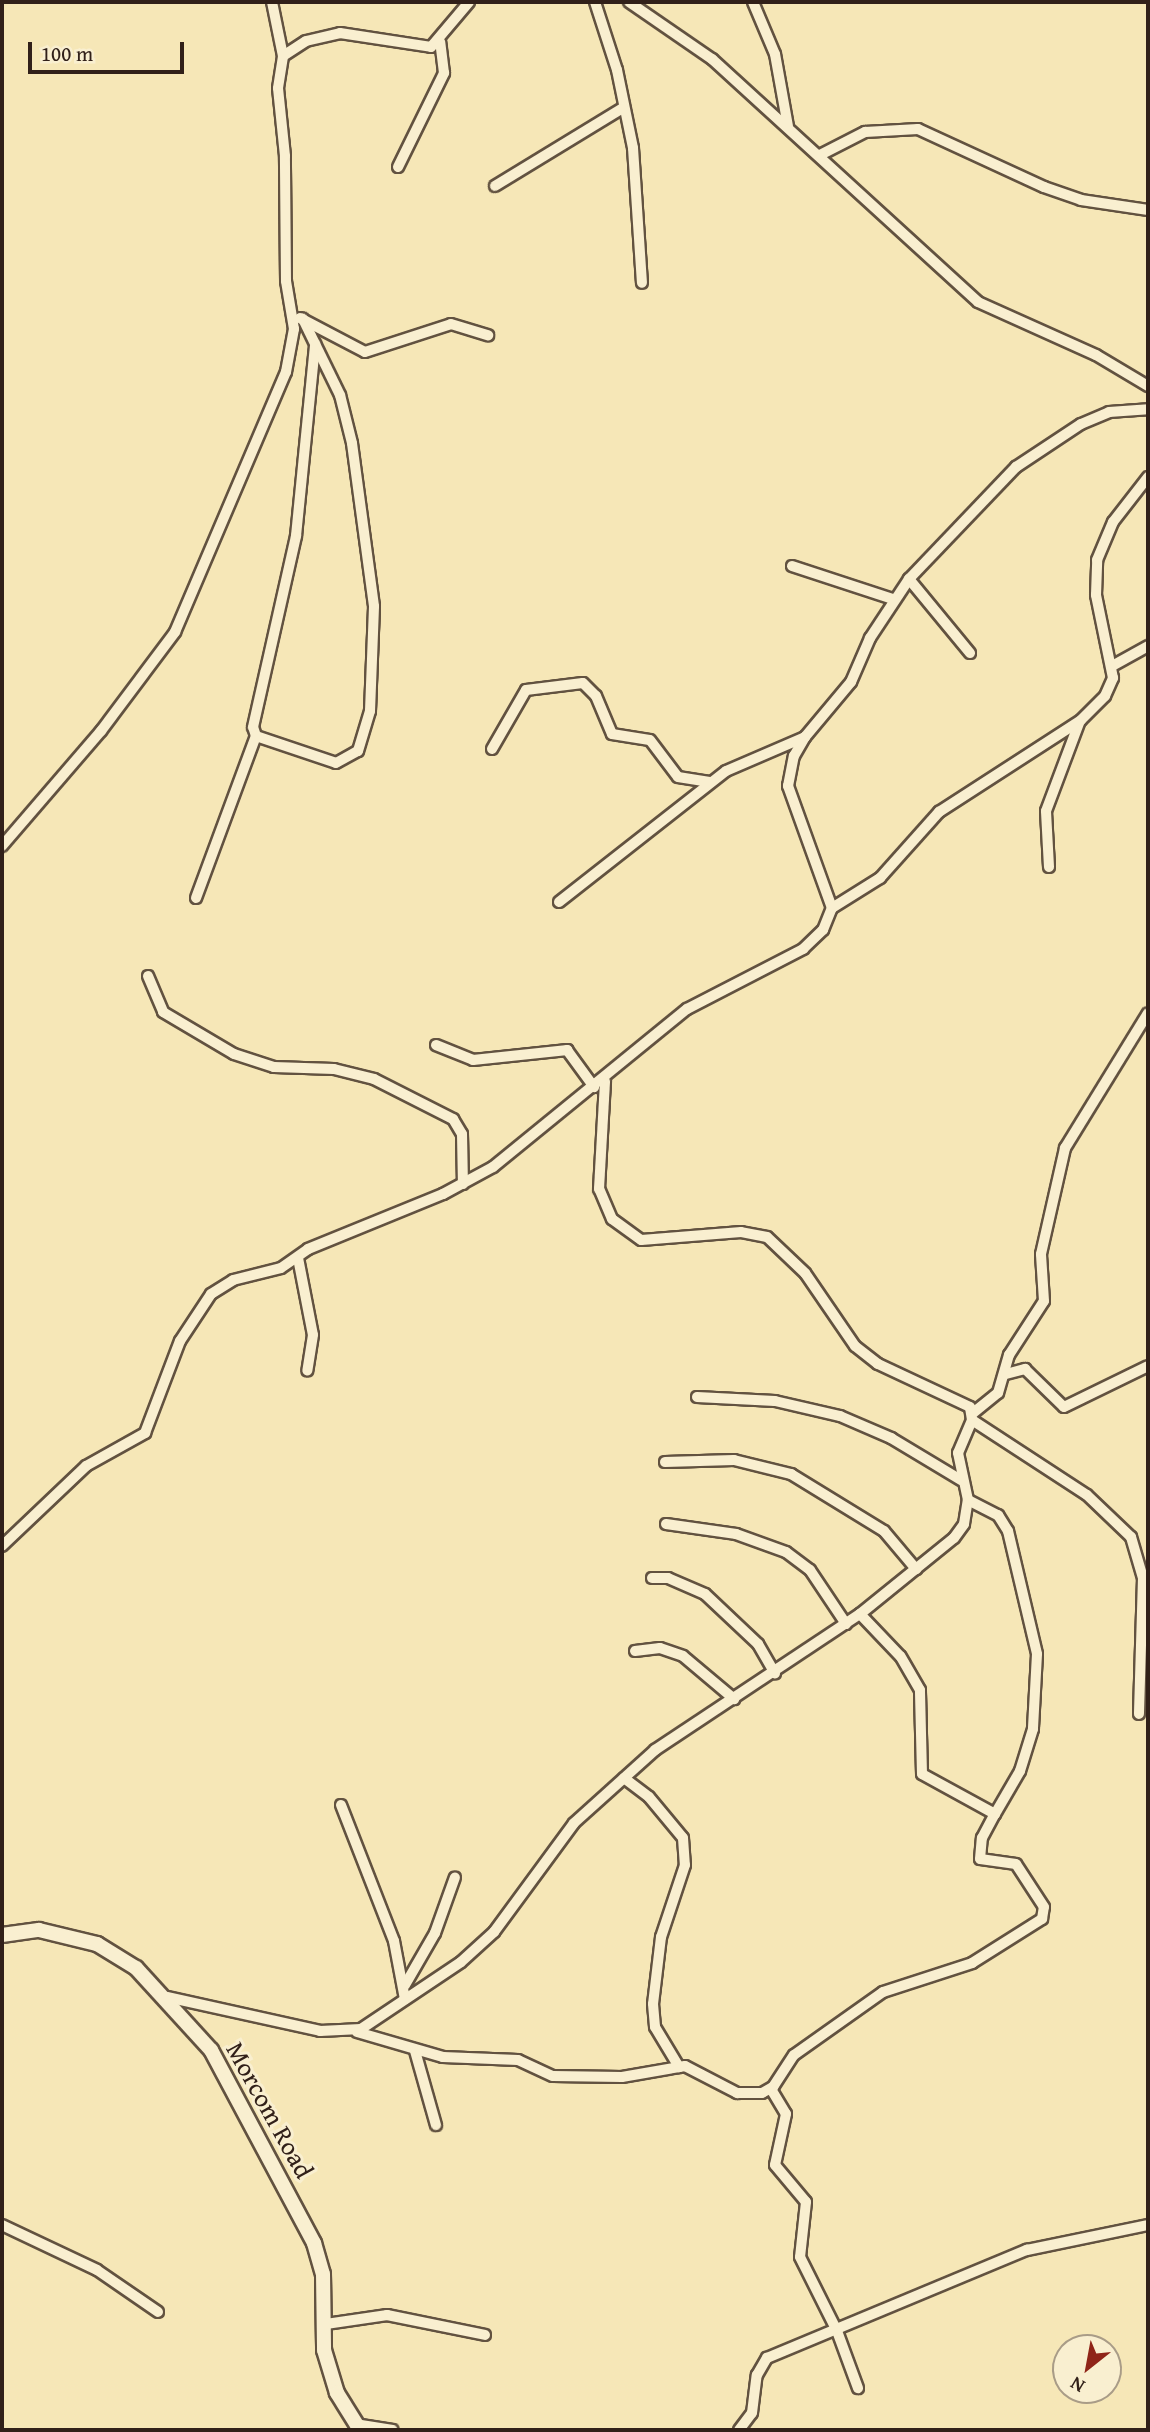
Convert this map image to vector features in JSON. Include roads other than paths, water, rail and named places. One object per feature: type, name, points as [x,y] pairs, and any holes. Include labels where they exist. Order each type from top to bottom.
[{"type":"street","points":[[2,846],[101,731],[175,632],[286,372],[294,346],[278,88],[283,55],[272,2]]},
{"type":"street","points":[[398,167],[444,73],[440,42],[469,2]]},
{"type":"street","points":[[595,2],[633,148],[642,283]]},
{"type":"street","points":[[629,2],[685,37],[788,126],[978,302],[1096,355],[1148,386]]},
{"type":"street","points":[[753,2],[775,54],[788,126]]},
{"type":"street","points":[[283,55],[306,41],[340,33],[359,32],[398,45],[440,42]]},
{"type":"street","points":[[495,186],[623,108]]},
{"type":"street","points":[[820,155],[865,132],[918,129],[1044,187],[1081,200],[1148,210]]},
{"type":"street","points":[[291,314],[365,352],[451,324],[488,335]]},
{"type":"street","points":[[256,736],[336,763],[358,751],[368,727],[374,606],[347,417],[303,319]]},
{"type":"street","points":[[196,898],[256,736],[255,720],[295,545],[315,344]]},
{"type":"street","points":[[832,908],[788,786],[794,756],[805,737],[850,682],[893,599],[908,579],[1016,467],[1054,437],[1109,412],[1148,409]]},
{"type":"street","points":[[2,1546],[86,1466],[145,1433],[180,1341],[211,1294],[233,1280],[281,1269],[298,1258],[463,1184],[605,1081],[687,1009],[803,949],[823,930],[832,908],[880,878],[939,813],[1080,721],[1111,687],[1114,665],[1096,595],[1097,560],[1112,522],[1148,477]]},
{"type":"street","points":[[792,566],[893,599]]},
{"type":"street","points":[[908,579],[970,653]]},
{"type":"street","points":[[1114,665],[1148,646]]},
{"type":"street","points":[[492,749],[526,690],[583,683],[596,696],[612,734],[650,740],[678,777],[710,782]]},
{"type":"street","points":[[1049,867],[1046,811],[1080,721]]},
{"type":"street","points":[[559,902],[710,782],[762,751],[805,737]]},
{"type":"street","points":[[148,976],[163,1012],[234,1054],[274,1067],[334,1069],[374,1079],[453,1119],[462,1133],[463,1184]]},
{"type":"street","points":[[357,2032],[494,1932],[575,1823],[624,1778],[734,1699],[860,1614],[954,1538],[964,1524],[968,1500],[961,1479],[958,1453],[972,1416],[992,1402],[1006,1374],[1009,1355],[1044,1301],[1041,1254],[1065,1148],[1148,1013]]},
{"type":"street","points":[[436,1045],[472,1060],[567,1050],[594,1087]]},
{"type":"street","points":[[605,1081],[599,1189],[612,1219],[626,1232],[653,1241],[741,1232],[767,1237],[805,1273],[855,1346],[905,1378],[961,1400],[972,1416],[1087,1494],[1131,1536],[1143,1578],[1139,1714]]},
{"type":"street","points":[[298,1258],[313,1335],[307,1371]]},
{"type":"street","points":[[1006,1374],[1025,1369],[1063,1407],[1148,1366]]},
{"type":"street","points":[[696,1396],[775,1401],[840,1416],[891,1437],[961,1479]]},
{"type":"street","points":[[665,1462],[734,1460],[791,1474],[884,1531],[916,1569]]},
{"type":"street","points":[[166,1997],[320,2031],[357,2032],[415,2051],[494,2055],[553,2077],[622,2077],[679,2067],[701,2070],[741,2094],[771,2089],[794,2054],[883,1992],[972,1964],[1045,1917],[1044,1907],[1016,1864],[979,1859],[982,1838],[1020,1771],[1033,1729],[1037,1654],[1008,1531],[998,1515],[968,1500]]},
{"type":"street","points":[[666,1524],[736,1534],[786,1552],[810,1570],[846,1624]]},
{"type":"street","points":[[652,1578],[668,1578],[705,1594],[758,1644],[775,1673]]},
{"type":"street","points":[[860,1614],[900,1656],[920,1690],[922,1774],[995,1814]]},
{"type":"street","points":[[635,1651],[660,1648],[683,1657],[734,1699]]},
{"type":"street","points":[[624,1778],[649,1797],[683,1838],[685,1865],[661,1937],[653,2004],[655,2027],[679,2067]]},
{"type":"street","points":[[341,1805],[394,1941],[405,1985],[405,1999]]},
{"type":"street","points":[[405,1985],[435,1933],[455,1877]]},
{"type":"street","name":"Morcom Road","points":[[2,1935],[39,1930],[78,1936],[136,1968],[166,1997],[211,2050],[314,2243],[323,2274],[330,2373],[357,2427]]},
{"type":"street","points":[[415,2051],[436,2125]]},
{"type":"street","points":[[771,2089],[786,2114],[775,2165],[806,2202],[800,2257],[837,2331],[858,2388]]},
{"type":"street","points":[[2,2224],[97,2270],[158,2312]]},
{"type":"street","points":[[740,2430],[752,2413],[757,2375],[767,2358],[1027,2250],[1148,2225]]},
{"type":"street","points":[[326,2324],[387,2315],[485,2334]]},
{"type":"street","points":[[357,2427],[393,2430]]}]
